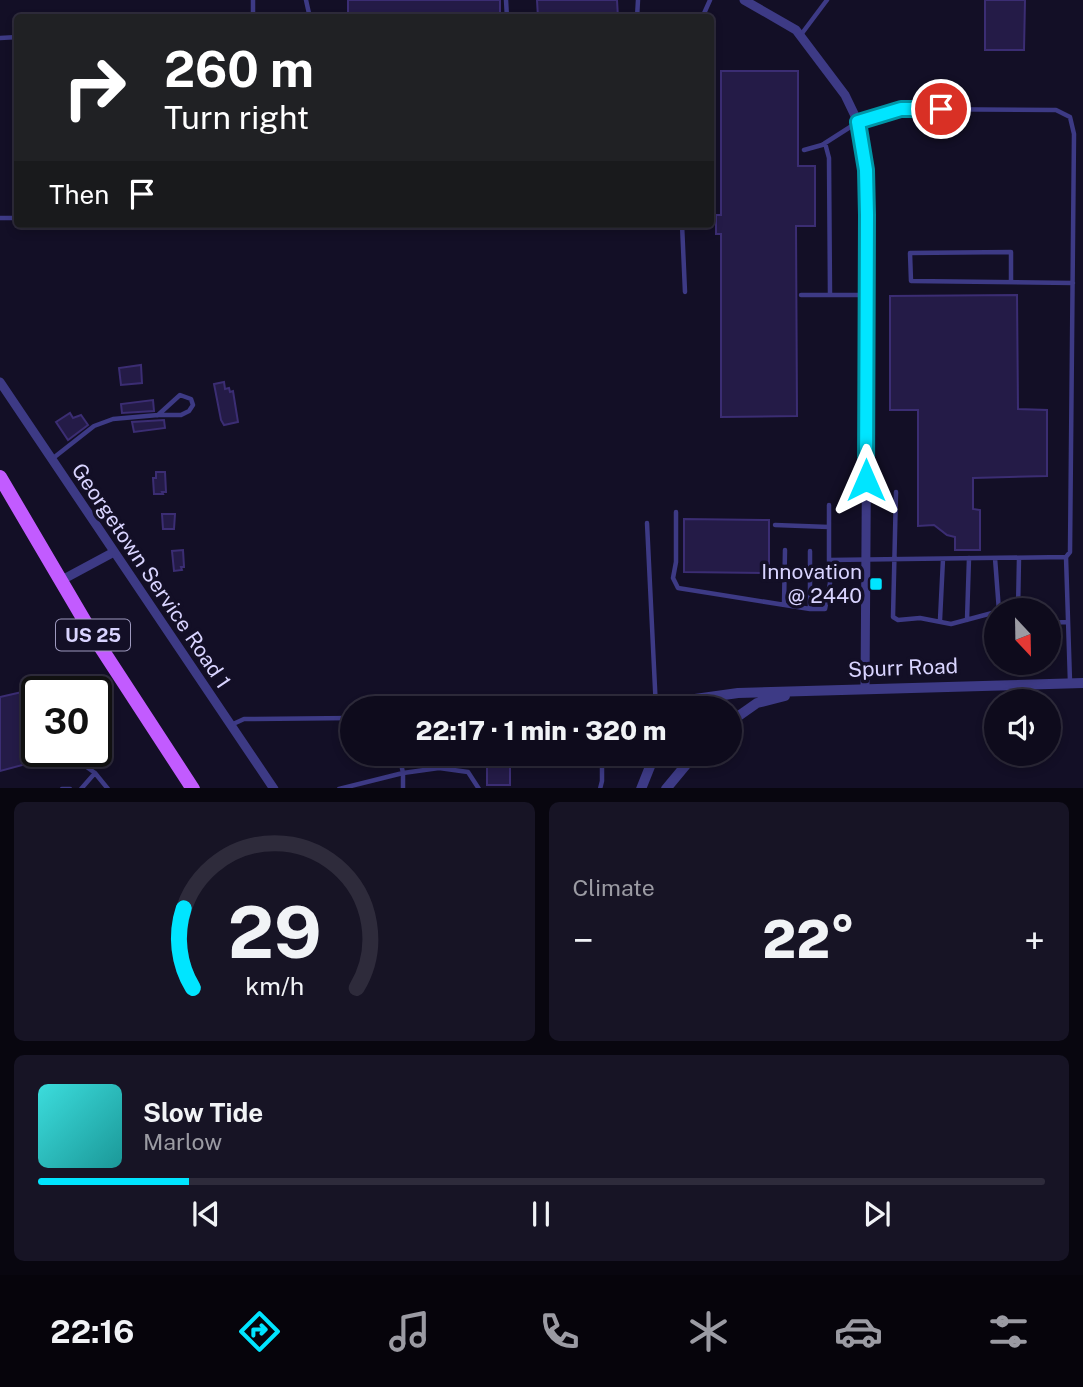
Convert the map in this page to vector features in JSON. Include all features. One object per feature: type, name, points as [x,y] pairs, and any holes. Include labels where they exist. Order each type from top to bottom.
[{"type":"main road","name":"US 25","points":[[0,477],[136,703],[192,788]]},
{"type":"street","points":[[744,0],[796,30],[845,95],[858,122],[866,170],[865,688]]},
{"type":"street","name":"Georgetown Service Road 1","points":[[0,382],[273,788]]},
{"type":"street","points":[[60,580],[114,552]]},
{"type":"street","name":"Spurr Road","points":[[707,696],[865,688],[1083,682]]},
{"type":"street","name":"Spurr Road","points":[[742,714],[757,703],[808,691]]},
{"type":"street","points":[[641,788],[650,766]]},
{"type":"street","points":[[667,788],[685,766]]},
{"type":"lane","points":[[800,36],[827,0]]},
{"type":"lane","points":[[804,150],[814,149],[858,122],[901,109],[1056,110],[1070,117],[1074,134],[1070,552],[1066,557],[1070,683]]},
{"type":"lane","points":[[825,143],[829,158],[830,295]]},
{"type":"lane","points":[[682,228],[685,292]]},
{"type":"lane","points":[[1011,282],[1011,252],[910,253],[911,281],[1011,282],[1073,282]]},
{"type":"lane","points":[[802,295],[867,295]]},
{"type":"lane","points":[[51,459],[94,426],[113,419],[181,415],[190,411],[194,405],[191,399],[180,395],[158,415]]},
{"type":"lane","points":[[895,492],[893,617],[898,620],[940,620],[951,624],[984,616]]},
{"type":"lane","points":[[676,512],[676,562],[673,578],[678,589],[825,609],[830,583],[828,505]]},
{"type":"lane","points":[[648,523],[655,696]]},
{"type":"lane","points":[[775,525],[829,527]]},
{"type":"lane","points":[[784,605],[785,550]]},
{"type":"lane","points":[[810,551],[810,609]]},
{"type":"lane","points":[[829,560],[1066,557]]},
{"type":"lane","points":[[967,621],[969,558]]},
{"type":"lane","points":[[995,558],[996,598]]},
{"type":"lane","points":[[1018,598],[1019,558]]},
{"type":"lane","points":[[940,620],[943,559]]},
{"type":"lane","points":[[1061,622],[1067,622]]},
{"type":"lane","points":[[231,725],[244,719],[340,718]]},
{"type":"lane","points":[[402,766],[403,788]]},
{"type":"lane","points":[[600,788],[602,766]]},
{"type":"lane","points":[[87,767],[107,788]]},
{"type":"lane","points":[[343,788],[403,773],[439,768],[468,772],[478,788]]},
{"type":"lane","points":[[82,788],[95,773]]},
{"type":"building","points":[[348,0],[500,0],[500,14],[348,14]]},
{"type":"building","points":[[537,0],[617,0],[618,14],[538,14]]},
{"type":"building","points":[[985,0],[1025,0],[1024,50],[985,50]]},
{"type":"building","points":[[721,71],[798,71],[798,166],[815,166],[815,226],[796,226],[797,416],[721,417],[721,234],[716,234],[716,215],[721,215]]},
{"type":"building","points":[[1017,295],[1018,409],[1047,410],[1047,476],[973,478],[973,509],[980,510],[980,550],[955,550],[955,537],[947,535],[934,525],[918,526],[918,410],[890,410],[890,296]]},
{"type":"building","points":[[141,365],[142,383],[121,385],[119,368]]},
{"type":"building","points":[[224,382],[225,389],[233,391],[238,422],[224,425],[214,384]]},
{"type":"building","points":[[153,400],[154,411],[122,413],[121,404]]},
{"type":"building","points":[[70,413],[73,418],[81,415],[88,425],[68,440],[56,422]]},
{"type":"building","points":[[164,420],[165,428],[134,432],[132,422]]},
{"type":"building","points":[[156,472],[165,472],[166,492],[162,492],[163,494],[154,494],[153,478],[156,478]]},
{"type":"building","points":[[162,514],[175,514],[174,529],[163,529]]},
{"type":"building","points":[[684,519],[769,520],[769,573],[684,572]]},
{"type":"building","points":[[183,550],[184,567],[174,571],[172,551]]},
{"type":"building","points":[[21,692],[21,765],[0,771],[0,697]]},
{"type":"building","points":[[487,766],[535,766],[510,767],[510,785],[487,785]]},
{"type":"place","name":"Innovation @ 2440","points":[[876,584]]},
{"type":"route","points":[[866,480],[866,170],[858,122],[901,109],[941,109]]}]
